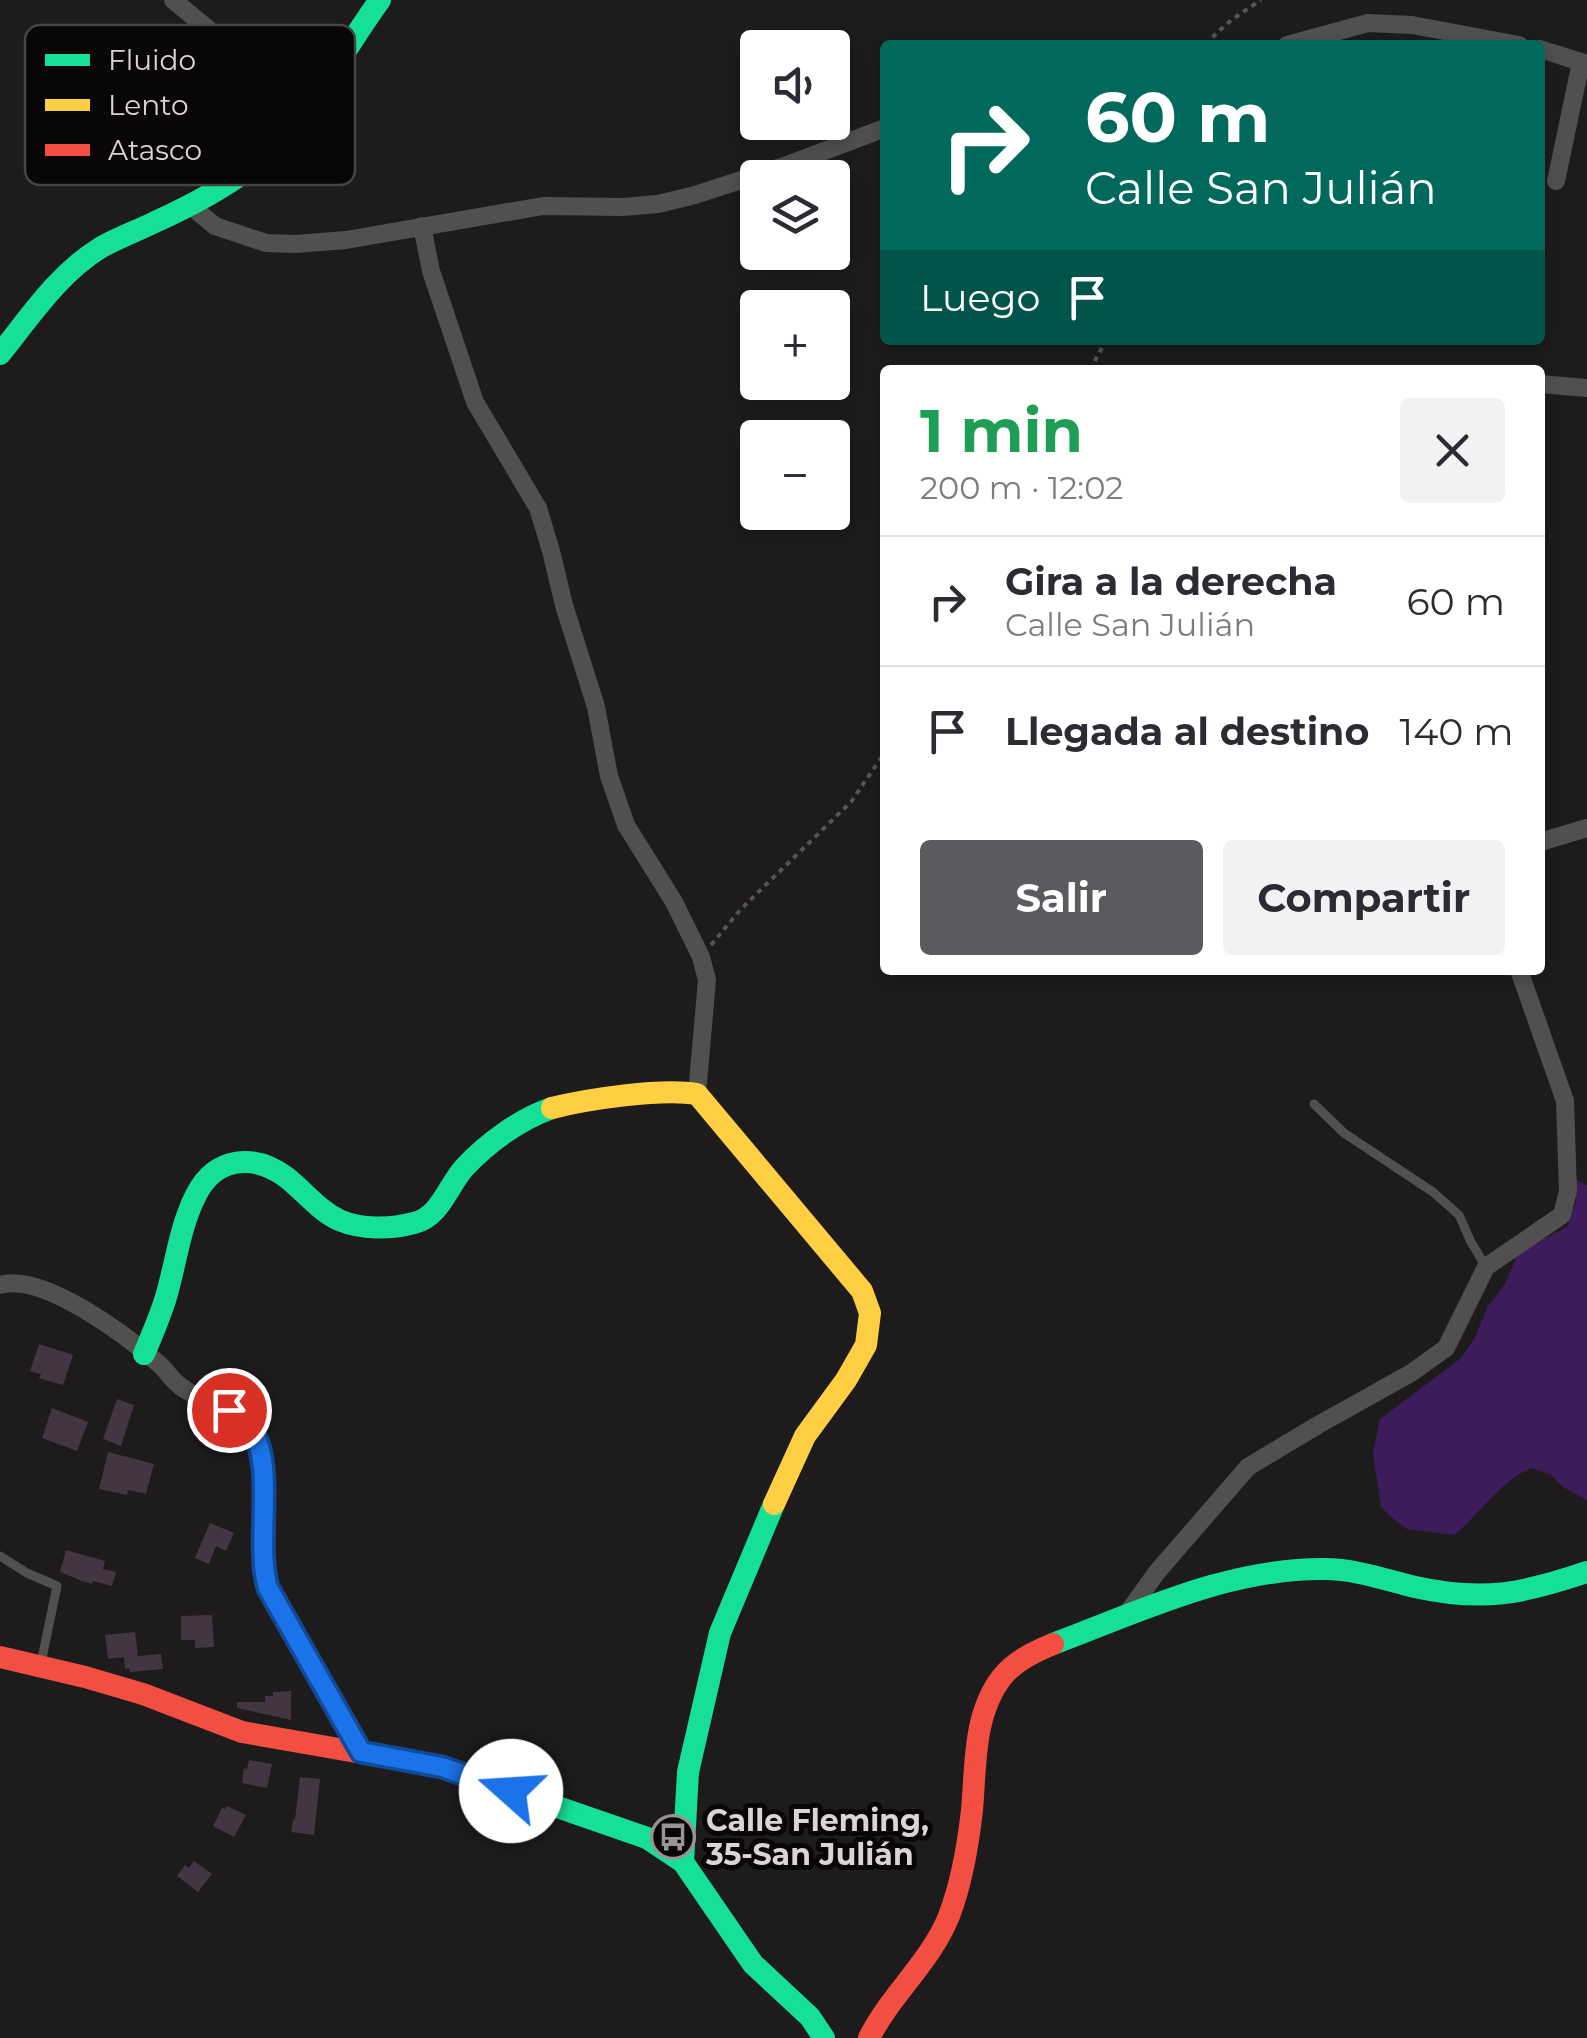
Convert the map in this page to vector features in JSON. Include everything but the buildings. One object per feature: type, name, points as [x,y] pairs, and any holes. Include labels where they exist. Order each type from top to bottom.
[{"type":"street","points":[[173,0],[203,25]]},
{"type":"street","points":[[355,37],[380,0]]},
{"type":"street","points":[[1305,40],[1368,23],[1412,25],[1492,40]]},
{"type":"street","points":[[1545,51],[1584,63],[1556,181]]},
{"type":"street","points":[[191,206],[215,226],[266,243],[346,240],[543,206],[658,204],[695,196],[880,130]]},
{"type":"street","points":[[0,354],[51,289],[86,256],[227,185]]},
{"type":"street","points":[[422,226],[431,271],[476,402],[538,508],[596,707],[609,776],[626,825],[674,902],[701,957],[706,980],[697,1094]]},
{"type":"street","points":[[1545,384],[1587,388]]},
{"type":"street","points":[[1545,841],[1587,828]]},
{"type":"street","points":[[1126,1616],[1157,1572],[1248,1467],[1411,1373],[1446,1348],[1486,1266],[1562,1215],[1568,1191],[1565,1101],[1521,975]]},
{"type":"street","points":[[144,1354],[162,1310],[194,1194],[210,1173],[230,1162],[277,1169],[328,1214],[344,1223],[399,1226],[425,1219],[462,1169],[536,1114],[572,1104],[684,1092],[697,1094],[852,1278],[870,1312],[866,1346],[805,1436],[720,1633],[688,1772],[683,1862]]},
{"type":"street","points":[[0,1285],[22,1283],[75,1304],[160,1364],[178,1385],[229,1410],[248,1425],[259,1446],[263,1466],[262,1559],[268,1588],[361,1752]]},
{"type":"street","points":[[868,2038],[934,1947],[952,1912],[967,1856],[979,1731],[990,1695],[1012,1666],[1031,1654],[1126,1616],[1235,1580],[1277,1572],[1328,1568],[1467,1596],[1504,1595],[1587,1572]]},
{"type":"street","points":[[0,1656],[143,1694],[242,1732],[442,1767],[647,1838],[683,1862],[753,1964],[810,2017],[824,2038]]},
{"type":"lane","points":[[1314,1104],[1344,1134],[1434,1192],[1459,1215],[1486,1266]]},
{"type":"lane","points":[[0,1556],[57,1586],[40,1666]]},
{"type":"path","points":[[1210,40],[1260,0]]},
{"type":"path","points":[[701,957],[741,908],[851,802],[880,759]]},
{"type":"shaded area","points":[[1576,1180],[1587,1185],[1587,1500],[1563,1487],[1550,1474],[1531,1468],[1500,1490],[1454,1535],[1407,1529],[1381,1507],[1373,1453],[1380,1419],[1461,1358],[1488,1306],[1505,1284],[1519,1252],[1567,1227],[1576,1202]]},
{"type":"traffic: fast","points":[[355,37],[380,0]]},
{"type":"traffic: fast","points":[[0,354],[46,297],[85,259],[225,185]]},
{"type":"traffic: fast","points":[[144,1354],[164,1304],[182,1232],[196,1195],[204,1182],[224,1166],[248,1162],[273,1169],[324,1211],[357,1226],[405,1225],[431,1214],[464,1168],[494,1141],[528,1118],[552,1108]]},
{"type":"traffic: fast","points":[[683,1862],[688,1772],[720,1633],[774,1504]]},
{"type":"traffic: fast","points":[[1053,1644],[1186,1594],[1289,1571],[1348,1571],[1439,1592],[1482,1595],[1542,1586],[1587,1572]]},
{"type":"traffic: fast","points":[[459,1773],[647,1838],[683,1862],[753,1964],[810,2017],[824,2038]]},
{"type":"traffic: slow","points":[[552,1108],[624,1095],[697,1094],[862,1291],[870,1313],[866,1345],[805,1436],[774,1504]]},
{"type":"traffic: jam","points":[[869,2038],[932,1949],[949,1916],[966,1850],[981,1724],[993,1692],[1013,1666],[1053,1644]]},
{"type":"traffic: jam","points":[[0,1657],[143,1694],[242,1732],[459,1773]]},
{"type":"place","name":"Calle Fleming, 35-San Julián","points":[[673,1837]]},
{"type":"route","points":[[229,1410],[248,1425],[259,1446],[263,1466],[262,1559],[268,1588],[361,1752],[442,1767],[511,1791]]}]
